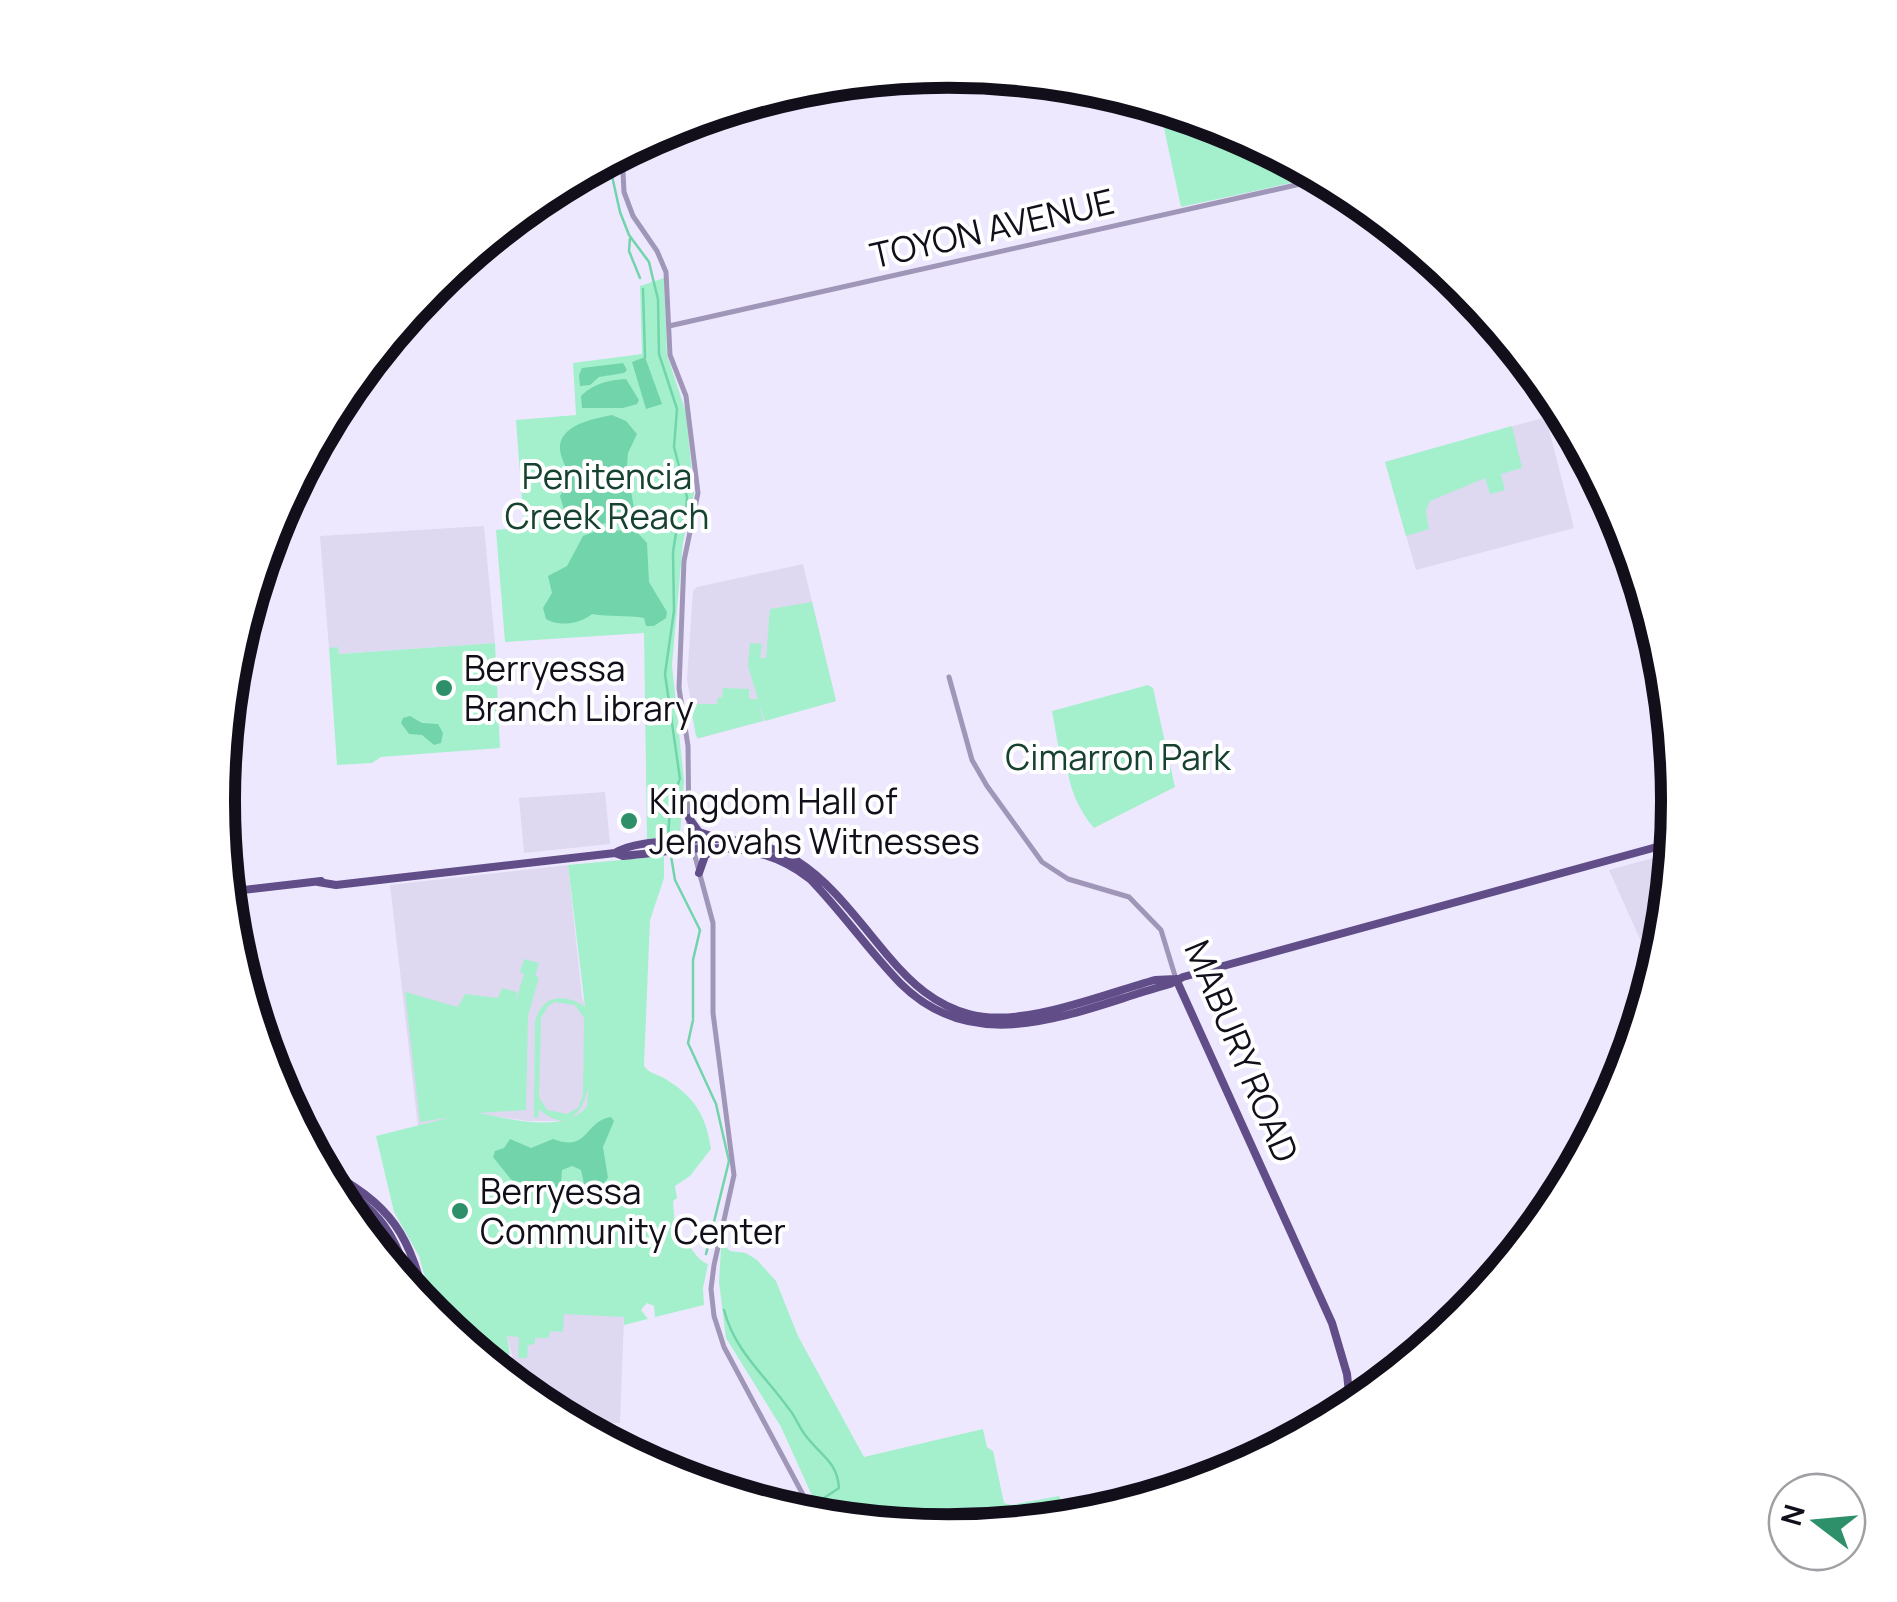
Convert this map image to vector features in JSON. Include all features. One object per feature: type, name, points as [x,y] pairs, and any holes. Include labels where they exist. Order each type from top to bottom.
[{"type":"main road","points":[[688,818],[699,832],[765,844],[798,860],[830,888],[905,976],[932,998],[967,1014],[992,1018],[1025,1016],[1155,980],[1176,979],[1660,846]]},
{"type":"main road","points":[[691,845],[720,838]]},
{"type":"main road","points":[[241,890],[616,853],[623,856],[677,846],[714,847],[764,853],[792,866],[824,893],[901,984],[921,1001],[962,1020],[995,1027],[1024,1024],[1170,984],[1176,979]]},
{"type":"main road","points":[[699,873],[705,856],[714,847]]},
{"type":"main road","name":"MABURY ROAD","points":[[1176,979],[1332,1323],[1349,1391]]},
{"type":"main road","points":[[346,1182],[371,1196],[388,1213],[406,1240],[421,1280]]},
{"type":"main road","points":[[353,1193],[381,1219],[404,1262]]},
{"type":"street","points":[[624,166],[626,202],[666,272],[670,355],[689,412],[698,493],[686,543],[679,669],[688,746],[688,818],[691,845],[713,922],[712,1002],[734,1175],[714,1266],[714,1316],[724,1347],[806,1500]]},
{"type":"street","name":"TOYON AVENUE","points":[[669,326],[1305,183]]},
{"type":"street","points":[[670,312],[690,322]]},
{"type":"street","name":"MABURY ROAD","points":[[949,677],[972,760],[986,786],[1042,862],[1068,879],[1129,898],[1161,930],[1176,979]]},
{"type":"shaded area","points":[[645,357],[662,404],[646,409],[632,362]]},
{"type":"shaded area","points":[[623,363],[627,370],[624,373],[599,377],[590,385],[580,386],[582,368]]},
{"type":"shaded area","points":[[626,379],[639,400],[637,404],[582,408],[581,396],[591,388]]},
{"type":"shaded area","points":[[612,415],[626,421],[637,434],[628,453],[627,467],[635,514],[625,522],[562,527],[558,520],[564,510],[560,496],[571,478],[561,455],[563,437],[576,426]]},
{"type":"shaded area","points":[[1546,417],[1574,528],[1416,570],[1385,462]]},
{"type":"shaded area","points":[[484,526],[495,643],[339,654],[338,648],[329,648],[320,536]]},
{"type":"shaded area","points":[[635,530],[647,543],[649,582],[667,612],[666,618],[654,626],[646,626],[644,618],[592,614],[563,624],[546,619],[543,608],[552,593],[548,576],[567,566],[583,536],[596,531]]},
{"type":"shaded area","points":[[803,564],[836,701],[697,739],[687,679],[693,591]]},
{"type":"shaded area","points":[[410,716],[422,723],[438,724],[443,733],[441,743],[434,745],[422,735],[409,734],[401,723]]},
{"type":"shaded area","points":[[605,792],[610,844],[524,853],[519,798]]},
{"type":"shaded area","points":[[1657,857],[1656,894],[1647,945],[1643,946],[1609,870]]},
{"type":"shaded area","points":[[568,865],[586,1008],[591,1084],[587,1106],[575,1118],[565,1121],[528,1121],[471,1113],[418,1127],[390,885]]},
{"type":"shaded area","points":[[611,1117],[614,1121],[603,1147],[608,1178],[601,1186],[584,1184],[581,1170],[572,1166],[562,1170],[557,1187],[513,1182],[493,1157],[510,1139],[531,1148],[553,1139],[573,1142]]},
{"type":"shaded area","points":[[626,1265],[620,1423],[599,1423],[515,1368],[501,1313]]},
{"type":"green space","points":[[1162,120],[1222,142],[1301,181],[1181,207]]},
{"type":"green space","name":"Penitencia Creek Reach","points":[[664,278],[667,355],[686,412],[694,494],[683,542],[672,665],[684,781],[680,835],[647,839],[644,633],[505,642],[496,530],[524,527],[516,420],[576,415],[573,363],[642,354],[640,286]]},
{"type":"green space","points":[[1512,426],[1522,468],[1501,474],[1505,490],[1490,494],[1485,478],[1430,501],[1426,511],[1429,529],[1406,536],[1385,462]]},
{"type":"green space","points":[[812,602],[836,701],[765,721],[759,703],[763,721],[696,736],[690,704],[717,704],[723,688],[749,689],[749,699],[758,699],[748,666],[750,643],[762,644],[760,658],[766,658],[770,609]]},
{"type":"green space","points":[[495,643],[500,748],[381,757],[372,763],[337,765],[329,648],[338,647],[339,654]]},
{"type":"green space","name":"Cimarron Park","points":[[1148,685],[1153,688],[1175,787],[1094,828],[1074,794],[1066,755],[1059,750],[1052,711]]},
{"type":"green space","points":[[664,856],[664,878],[650,920],[644,1066],[691,1099],[709,1137],[711,1149],[690,1176],[675,1186],[677,1198],[673,1201],[675,1228],[708,1264],[704,1305],[655,1317],[654,1306],[647,1303],[641,1310],[648,1319],[624,1325],[624,1317],[564,1314],[563,1332],[551,1331],[548,1338],[535,1338],[535,1344],[528,1345],[527,1358],[518,1358],[519,1337],[507,1336],[510,1354],[501,1356],[428,1288],[419,1256],[394,1212],[376,1136],[452,1117],[420,1122],[405,992],[458,1007],[465,994],[498,998],[502,988],[517,992],[515,1004],[524,959],[539,963],[528,1016],[526,1110],[478,1113],[551,1122],[566,1120],[558,1120],[539,1109],[538,1118],[534,1117],[535,1022],[548,1001],[562,998],[585,1007],[568,865]],"holes":[[[555,1002],[575,1005],[584,1018],[583,1095],[578,1108],[567,1114],[547,1110],[539,1097],[541,1018]],[[589,1084],[587,1106],[577,1115],[568,1119],[583,1103]]]},
{"type":"green space","points":[[721,1248],[746,1253],[776,1281],[798,1336],[864,1457],[983,1429],[987,1447],[993,1451],[1004,1503],[1059,1496],[1064,1505],[948,1514],[902,1513],[815,1502],[781,1427],[726,1338],[719,1282]]},
{"type":"waterway","points":[[611,173],[620,212],[629,235],[649,262],[658,299],[659,354],[677,409],[674,447],[687,497],[686,514],[676,533],[673,552],[674,611],[665,674],[680,779]]},
{"type":"waterway","points":[[630,238],[629,251],[640,278]]},
{"type":"waterway","points":[[643,289],[645,357]]},
{"type":"waterway","points":[[668,838],[670,808],[679,781]]},
{"type":"waterway","points":[[671,856],[675,880],[700,930],[693,960],[693,1018]]},
{"type":"waterway","points":[[693,1020],[688,1043],[716,1104],[729,1161],[706,1254]]},
{"type":"waterway","points":[[724,1310],[743,1351],[835,1471],[839,1488],[821,1500],[822,1503]]},
{"type":"place","name":"Berryessa Branch Library","points":[[444,688]]},
{"type":"place","name":"Kingdom Hall of Jehovahs Witnesses","points":[[629,821]]},
{"type":"place","name":"Berryessa Community Center","points":[[460,1211]]}]
